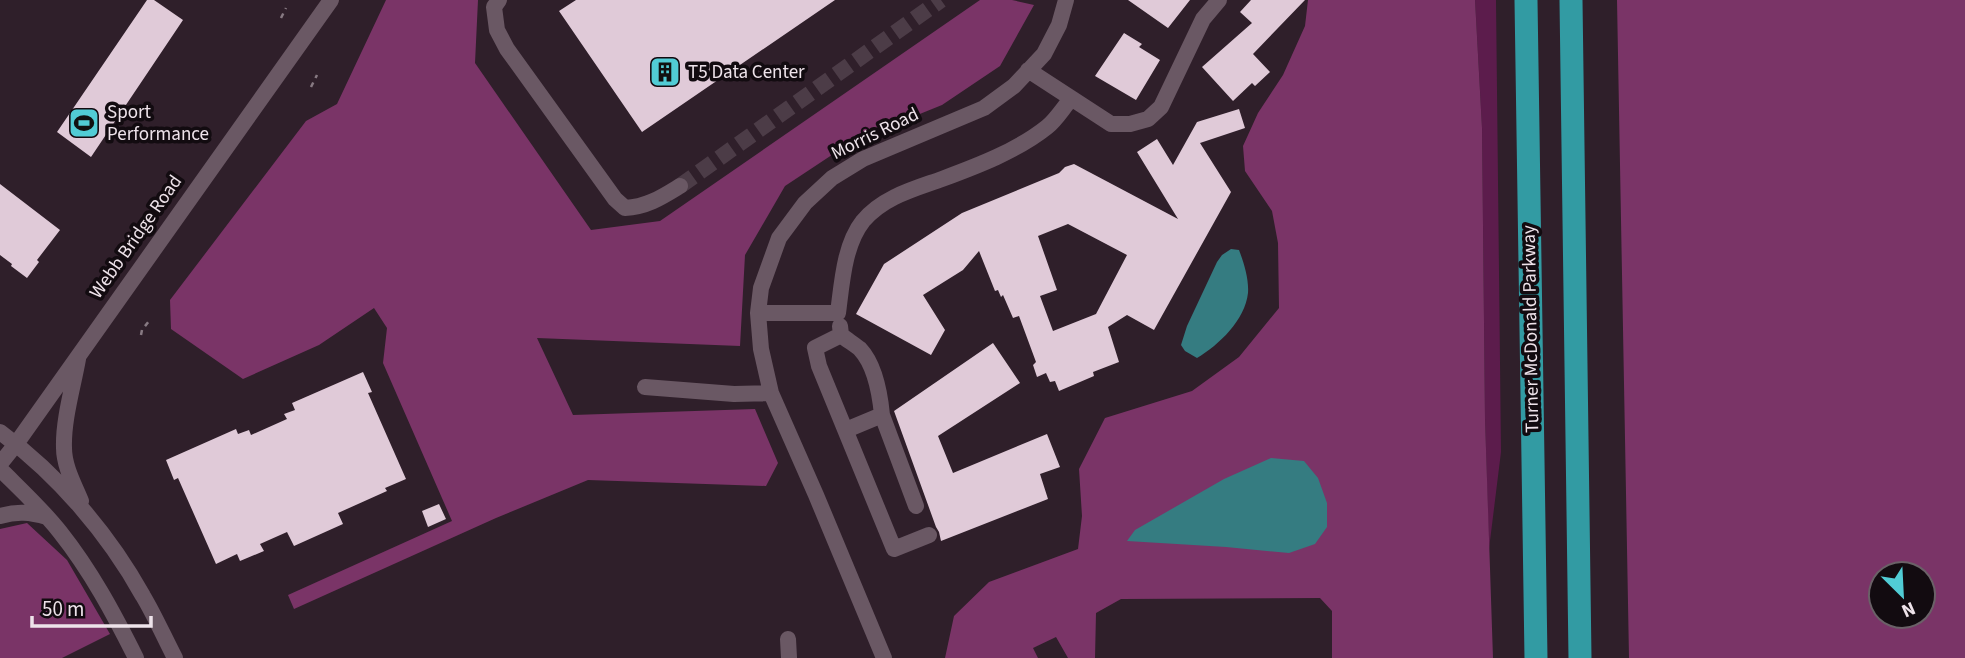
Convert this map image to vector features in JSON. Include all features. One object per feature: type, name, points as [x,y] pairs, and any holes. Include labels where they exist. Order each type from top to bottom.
[{"type":"highway","name":"Turner McDonald Parkway","points":[[1526,0],[1536,658]]},
{"type":"highway","points":[[1571,0],[1580,658]]},
{"type":"street","name":"Webb Bridge Road","points":[[0,464],[331,0]]},
{"type":"street","points":[[499,0],[494,7],[497,30],[507,49],[615,199],[625,208],[639,207],[658,200],[680,186]]},
{"type":"street","name":"Morris Road","points":[[884,658],[771,393],[761,349],[758,313],[761,288],[779,238],[805,203],[832,178],[863,159],[984,108],[1014,86],[1044,54],[1059,25],[1066,0]]},
{"type":"street","points":[[1028,70],[1111,124],[1130,124],[1148,119],[1161,107],[1203,19],[1219,0]]},
{"type":"street","points":[[916,506],[882,415],[878,386],[864,354],[841,335],[838,313],[850,245],[862,222],[879,206],[906,191],[982,163],[1020,144],[1048,126],[1071,99]]},
{"type":"street","points":[[758,313],[838,313]]},
{"type":"street","points":[[841,335],[815,348],[819,366],[894,549],[929,535]]},
{"type":"street","points":[[79,353],[64,448],[67,467],[88,516]]},
{"type":"street","points":[[645,387],[734,394],[771,393]]},
{"type":"street","points":[[846,430],[882,415]]},
{"type":"street","points":[[0,432],[63,488],[110,543],[136,584],[175,658]]},
{"type":"street","points":[[0,469],[47,517],[83,563],[106,598],[136,658]]},
{"type":"street","points":[[0,516],[29,512],[47,517]]},
{"type":"street","points":[[788,639],[789,658]]},
{"type":"path","points":[[281,18],[286,8]]},
{"type":"path","points":[[310,87],[317,75]]},
{"type":"path","points":[[141,335],[149,321]]},
{"type":"shaded area","points":[[386,0],[478,0],[475,63],[591,230],[660,221],[980,0],[1012,0],[1034,5],[1000,66],[942,105],[853,141],[785,186],[745,255],[740,346],[537,338],[573,415],[755,409],[778,463],[766,486],[588,480],[496,518],[294,609],[288,595],[452,521],[383,363],[387,328],[374,308],[319,345],[243,379],[171,329],[170,300],[306,121],[337,104]]},
{"type":"shaded area","points":[[1308,0],[1475,0],[1482,128],[1485,419],[1493,658],[1332,658],[1332,611],[1320,598],[1121,599],[1096,613],[1095,658],[1068,658],[1056,637],[1033,648],[1038,658],[945,658],[954,616],[989,582],[1078,549],[1082,516],[1079,469],[1105,418],[1192,391],[1239,357],[1279,308],[1278,243],[1272,211],[1245,171],[1243,146],[1258,113],[1283,75],[1305,26]]},
{"type":"shaded area","points":[[1475,0],[1496,0],[1501,452],[1489,549],[1482,128]]},
{"type":"shaded area","points":[[1617,0],[1965,0],[1965,658],[1629,658]]},
{"type":"shaded area","points":[[27,523],[67,560],[110,634],[62,658],[0,658],[0,529]]},
{"type":"water","points":[[1231,249],[1239,250],[1244,266],[1248,288],[1246,303],[1230,331],[1197,358],[1185,351],[1181,345],[1217,262]]},
{"type":"water","points":[[1271,458],[1304,461],[1318,478],[1327,503],[1327,527],[1315,544],[1289,553],[1127,541],[1135,530],[1224,479]]},
{"type":"building","points":[[147,0],[154,0],[183,20],[91,157],[57,132]]},
{"type":"building","name":"T5 Data Center","points":[[576,0],[835,0],[642,132],[559,11]]},
{"type":"building","points":[[1128,0],[1190,0],[1168,28]]},
{"type":"building","points":[[1251,0],[1305,0],[1253,54],[1270,72],[1255,86],[1252,83],[1233,101],[1202,67],[1252,23],[1240,12]]},
{"type":"building","points":[[1124,33],[1142,44],[1139,47],[1160,60],[1136,100],[1095,76]]},
{"type":"building","points":[[1239,109],[1245,128],[1200,143],[1231,192],[1154,330],[1127,315],[1108,327],[1119,362],[1093,372],[1094,376],[1059,391],[1055,381],[1050,382],[1046,373],[1037,377],[1033,365],[1036,362],[1019,316],[1013,318],[1003,295],[1001,297],[998,290],[995,291],[979,251],[963,270],[923,295],[945,330],[931,355],[856,314],[884,264],[962,213],[1059,173],[1074,164],[1178,219],[1137,152],[1157,139],[1173,165],[1197,122]],"holes":[[[1068,224],[1127,255],[1096,314],[1053,331],[1040,296],[1057,290],[1038,236]]]},
{"type":"building","points":[[0,184],[60,230],[27,278],[0,255]]},
{"type":"building","points":[[993,343],[1020,383],[938,436],[953,473],[1047,434],[1060,467],[1040,474],[1048,499],[941,541],[894,411]]},
{"type":"building","points":[[363,372],[372,392],[368,393],[406,479],[385,488],[387,491],[338,513],[343,524],[294,546],[287,532],[260,544],[264,551],[240,561],[237,554],[216,564],[178,478],[174,480],[166,460],[236,429],[238,434],[249,430],[251,435],[287,419],[284,414],[295,410],[292,403]]},
{"type":"building","points":[[439,504],[446,519],[428,527],[422,511]]},
{"type":"tunnel","points":[[680,186],[941,0]]},
{"type":"place","name":"T5 Data Center","points":[[665,72]]},
{"type":"place","name":"Sport Performance","points":[[84,123]]}]
